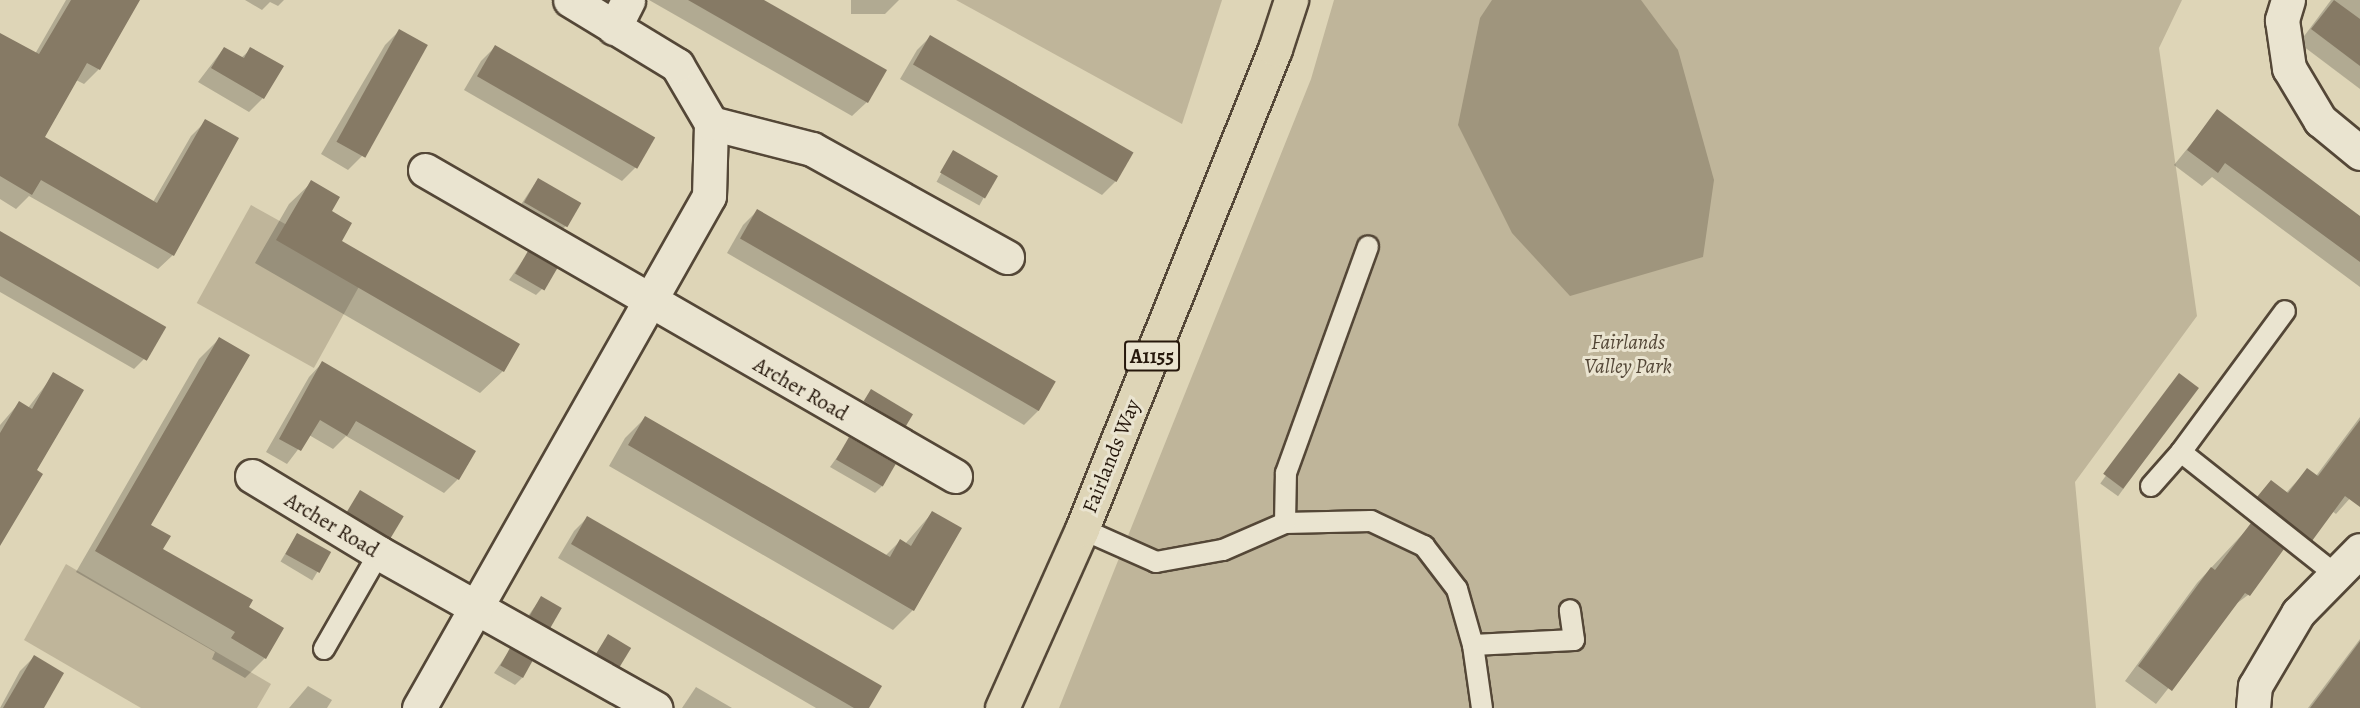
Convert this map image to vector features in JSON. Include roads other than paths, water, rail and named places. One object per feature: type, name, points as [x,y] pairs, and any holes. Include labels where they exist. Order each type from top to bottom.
[{"type":"main road","name":"Fairlands Way","points":[[1002,708],[1082,529],[1275,49],[1291,0]]},
{"type":"street","points":[[419,708],[709,196],[711,123],[677,65],[621,14],[570,0]]},
{"type":"street","points":[[2288,0],[2282,20],[2289,68],[2320,120],[2360,153]]},
{"type":"street","points":[[711,123],[812,148],[1007,257]]},
{"type":"street","name":"Archer Road","points":[[424,170],[648,302],[955,476]]},
{"type":"street","name":"Archer Road","points":[[252,476],[379,553],[656,708]]},
{"type":"street","points":[[2253,708],[2255,686],[2298,613],[2360,550]]},
{"type":"lane","points":[[1285,523],[1286,473],[1368,246]]},
{"type":"lane","points":[[2151,486],[2181,452],[2285,311]]},
{"type":"lane","points":[[2181,452],[2336,575]]},
{"type":"lane","points":[[1082,529],[1156,562],[1223,550],[1285,523],[1371,521],[1424,546],[1457,589],[1473,645],[1482,708]]},
{"type":"lane","points":[[324,649],[379,553]]},
{"type":"lane","points":[[1473,645],[1574,640],[1570,610]]},
{"type":"park label","name":"Fairlands Valley Park","points":[[1628,354]]}]
